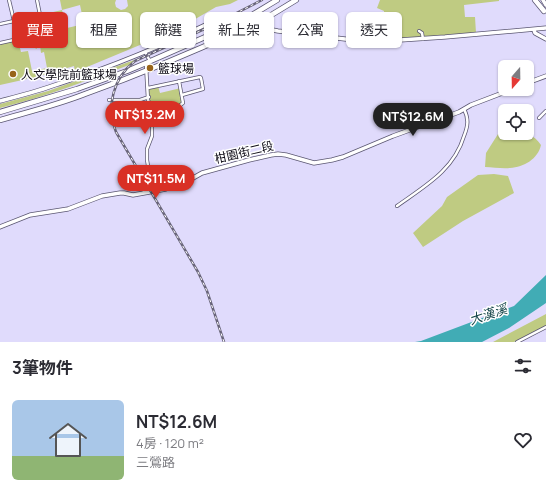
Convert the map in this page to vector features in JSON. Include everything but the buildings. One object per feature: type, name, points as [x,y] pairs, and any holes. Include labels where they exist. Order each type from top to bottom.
[{"type":"highway","points":[[0,112],[77,89],[150,62],[228,27],[277,0]]},
{"type":"highway","points":[[0,120],[84,95],[146,71],[200,49],[243,29],[296,0]]},
{"type":"highway","points":[[535,0],[545,12]]},
{"type":"street","points":[[0,24],[14,21],[9,0]]},
{"type":"street","points":[[37,0],[39,12]]},
{"type":"street","points":[[543,0],[546,5]]},
{"type":"street","points":[[0,101],[58,85],[112,66],[178,38],[224,16],[262,28],[278,31],[364,42],[388,42],[546,28]]},
{"type":"street","points":[[419,30],[422,33],[422,39]]},
{"type":"street","points":[[534,30],[535,33],[546,38]]},
{"type":"street","points":[[0,43],[12,40]]},
{"type":"street","points":[[142,194],[151,183],[147,160],[147,149],[152,136],[152,110],[148,100],[146,71],[146,65],[151,63],[145,52]]},
{"type":"street","points":[[534,81],[546,76]]},
{"type":"street","points":[[148,88],[201,78],[203,89],[182,94]]},
{"type":"street","points":[[152,122],[162,120],[183,103],[179,81]]},
{"type":"street","points":[[397,206],[443,172],[453,159],[461,146],[466,131],[467,116],[464,109],[498,95]]},
{"type":"street","points":[[109,100],[140,100],[148,97]]},
{"type":"street","name":"柑園街二段","points":[[0,227],[30,215],[68,209],[102,196],[120,193],[133,195],[166,189],[186,182],[202,173],[271,155],[286,155],[319,163],[343,157],[464,109]]},
{"type":"street","points":[[539,118],[546,111]]},
{"type":"street","points":[[517,342],[546,327]]},
{"type":"shaded area","points":[[60,0],[116,0],[116,7],[121,10],[128,6],[127,0],[238,0],[204,12],[204,14],[196,19],[196,12],[140,12],[140,45],[75,72],[74,66],[30,79],[26,76],[27,79],[0,85],[0,43],[12,40],[12,48],[20,48],[21,52],[28,51],[32,71],[47,68],[44,52],[41,53],[40,48],[68,48],[68,28],[76,26],[76,48],[132,48],[132,12],[81,12],[80,5],[62,10]]},
{"type":"shaded area","points":[[380,0],[499,0],[464,5],[465,17],[475,17],[476,33],[402,39],[402,12],[384,12],[377,8]]},
{"type":"shaded area","points":[[137,59],[132,64],[83,82],[33,99],[0,108],[0,104],[48,91]]},
{"type":"shaded area","points":[[158,86],[160,93],[181,88],[184,102],[162,120],[152,122],[152,110],[148,100],[148,88]]},
{"type":"shaded area","points":[[498,134],[498,140],[534,140],[534,137],[541,145],[534,158],[525,164],[515,167],[485,167],[486,153]]},
{"type":"shaded area","points":[[494,174],[508,176],[514,193],[463,221],[423,247],[413,233],[442,206],[447,197],[478,175]]},
{"type":"shaded area","points":[[546,275],[546,303],[509,328],[482,342],[415,342],[514,306]]},
{"type":"shaded area","points":[[546,314],[546,326],[514,342],[493,342]]},
{"type":"railway","points":[[224,342],[207,291],[198,272],[116,132],[113,122],[112,103],[114,93],[121,76],[135,61],[213,25],[262,0]]},
{"type":"place","name":"籃球場","points":[[150,68]]},
{"type":"place","name":"人文學院前籃球場","points":[[13,74]]},
{"type":"water label","name":"大漢溪","points":[[488,314]]}]
